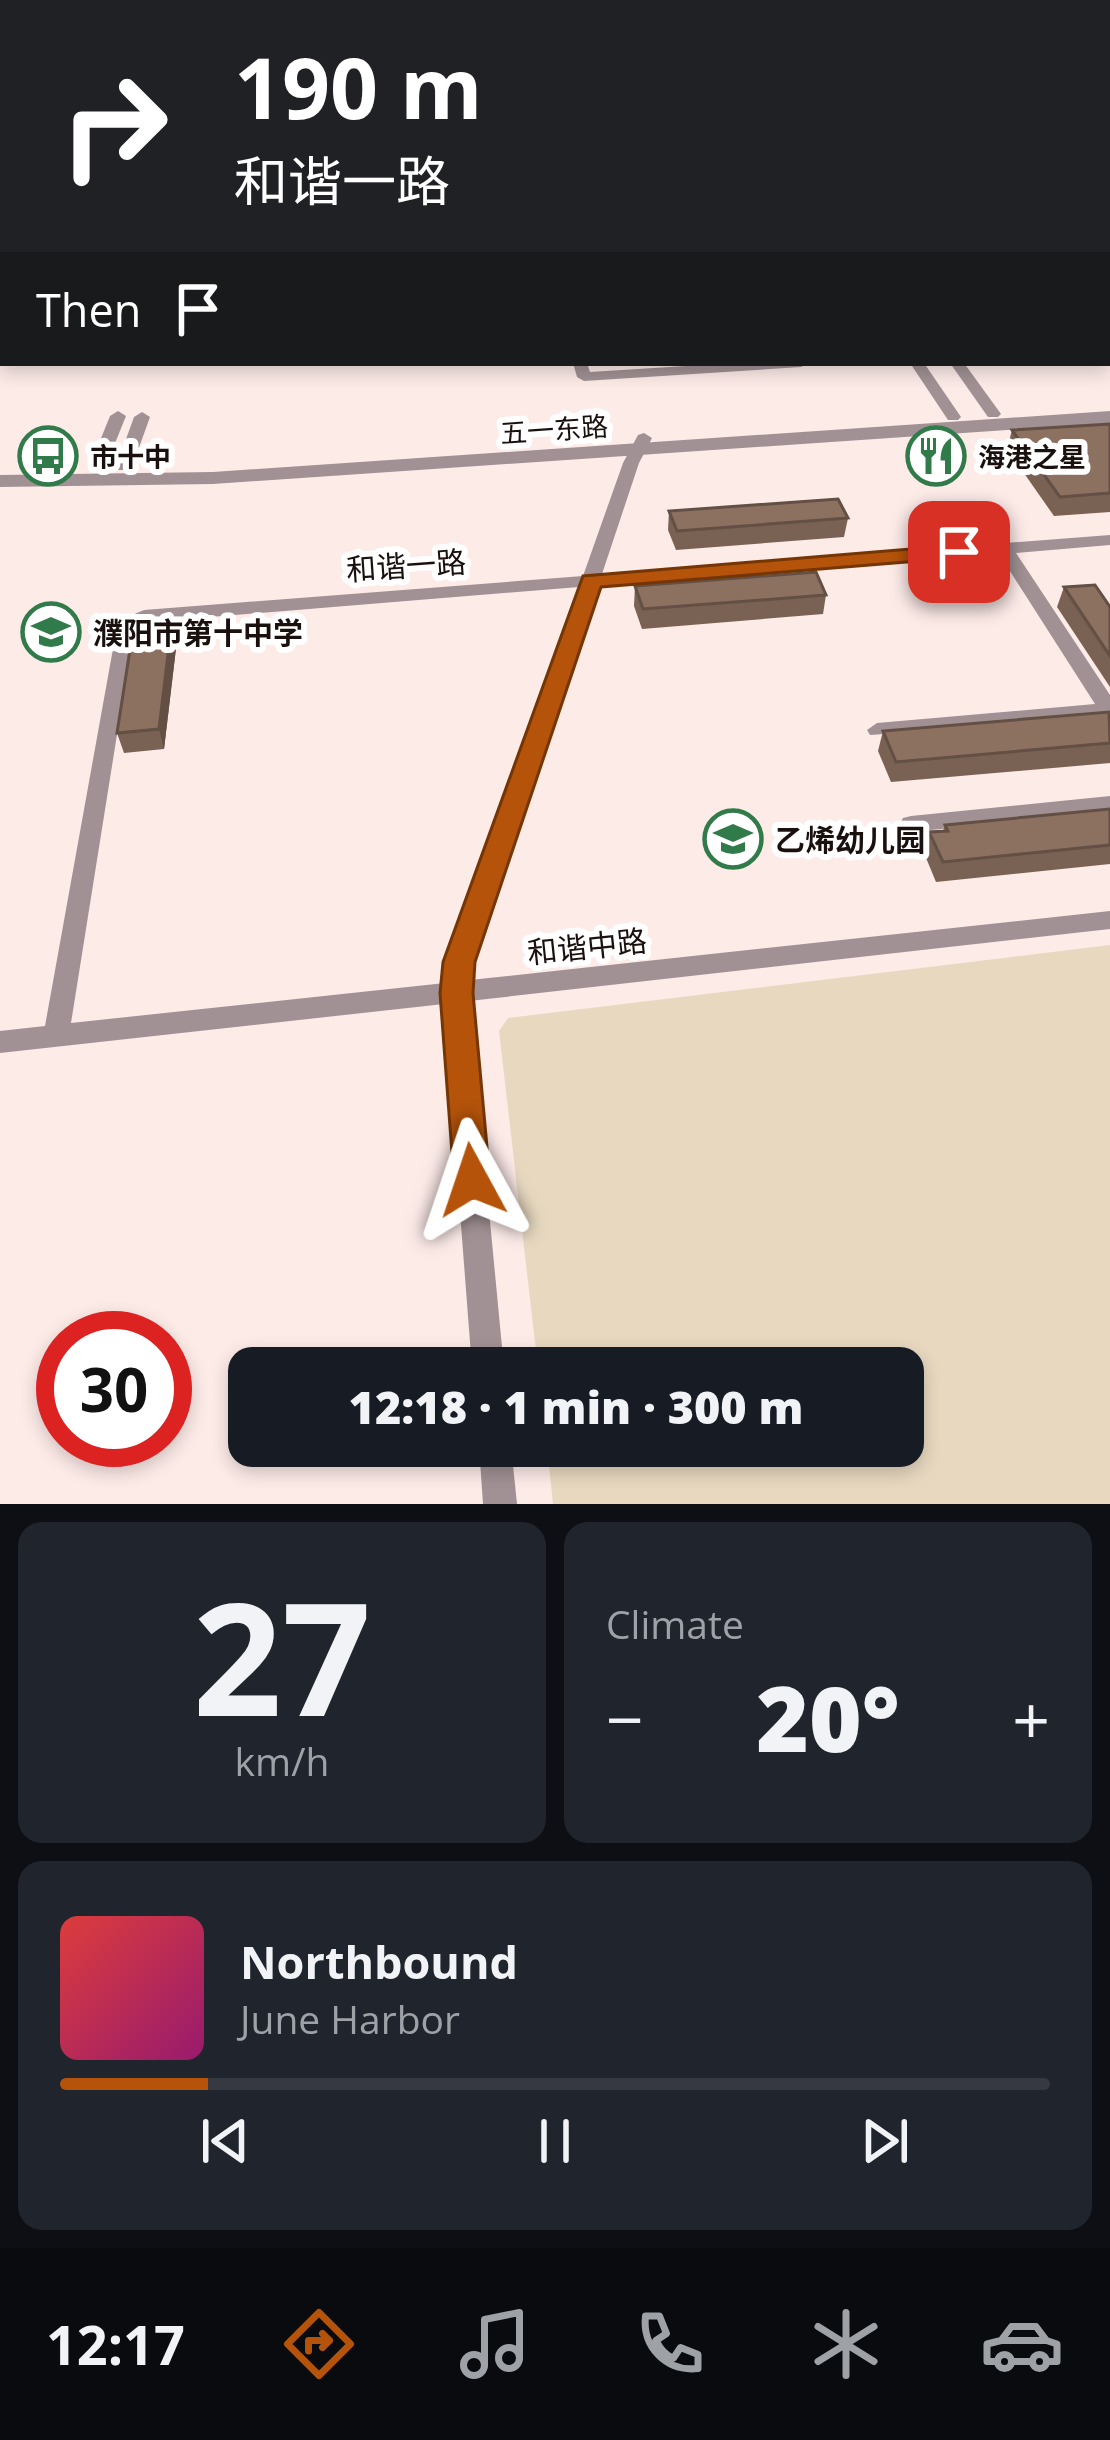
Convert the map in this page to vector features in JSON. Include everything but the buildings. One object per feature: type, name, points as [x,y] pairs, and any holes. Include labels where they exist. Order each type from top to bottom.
[{"type":"street","points":[[581,366],[584,377],[754,366]]},
{"type":"street","points":[[919,366],[953,417]]},
{"type":"street","points":[[959,366],[994,414]]},
{"type":"street","name":"五一东路","points":[[0,481],[213,478],[1110,406]]},
{"type":"street","points":[[97,468],[118,416]]},
{"type":"street","points":[[124,467],[142,417]]},
{"type":"street","name":"五一东路","points":[[0,467],[97,468],[641,444],[1110,417]]},
{"type":"street","points":[[486,1347],[456,993],[459,962],[641,444]]},
{"type":"street","name":"和谐一路","points":[[56,1036],[124,625],[145,616],[1110,540]]},
{"type":"street","points":[[877,730],[1110,710],[1005,549]]},
{"type":"street","points":[[911,824],[1110,803]]},
{"type":"street","name":"和谐中路","points":[[0,1042],[1110,920]]},
{"type":"street","points":[[497,1467],[500,1504]]},
{"type":"shaded area","points":[[1110,945],[1110,1504],[553,1504],[549,1467],[924,1467],[924,1347],[536,1347],[499,1031],[508,1018]]},
{"type":"place","name":"市十中","points":[[48,456]]},
{"type":"place","name":"海港之星","points":[[936,456]]},
{"type":"place","name":"濮阳市第十中学","points":[[51,632]]},
{"type":"place","name":"乙烯幼儿园","points":[[733,839]]},
{"type":"route","points":[[472,1180],[456,993],[459,962],[591,581],[959,552]]}]
